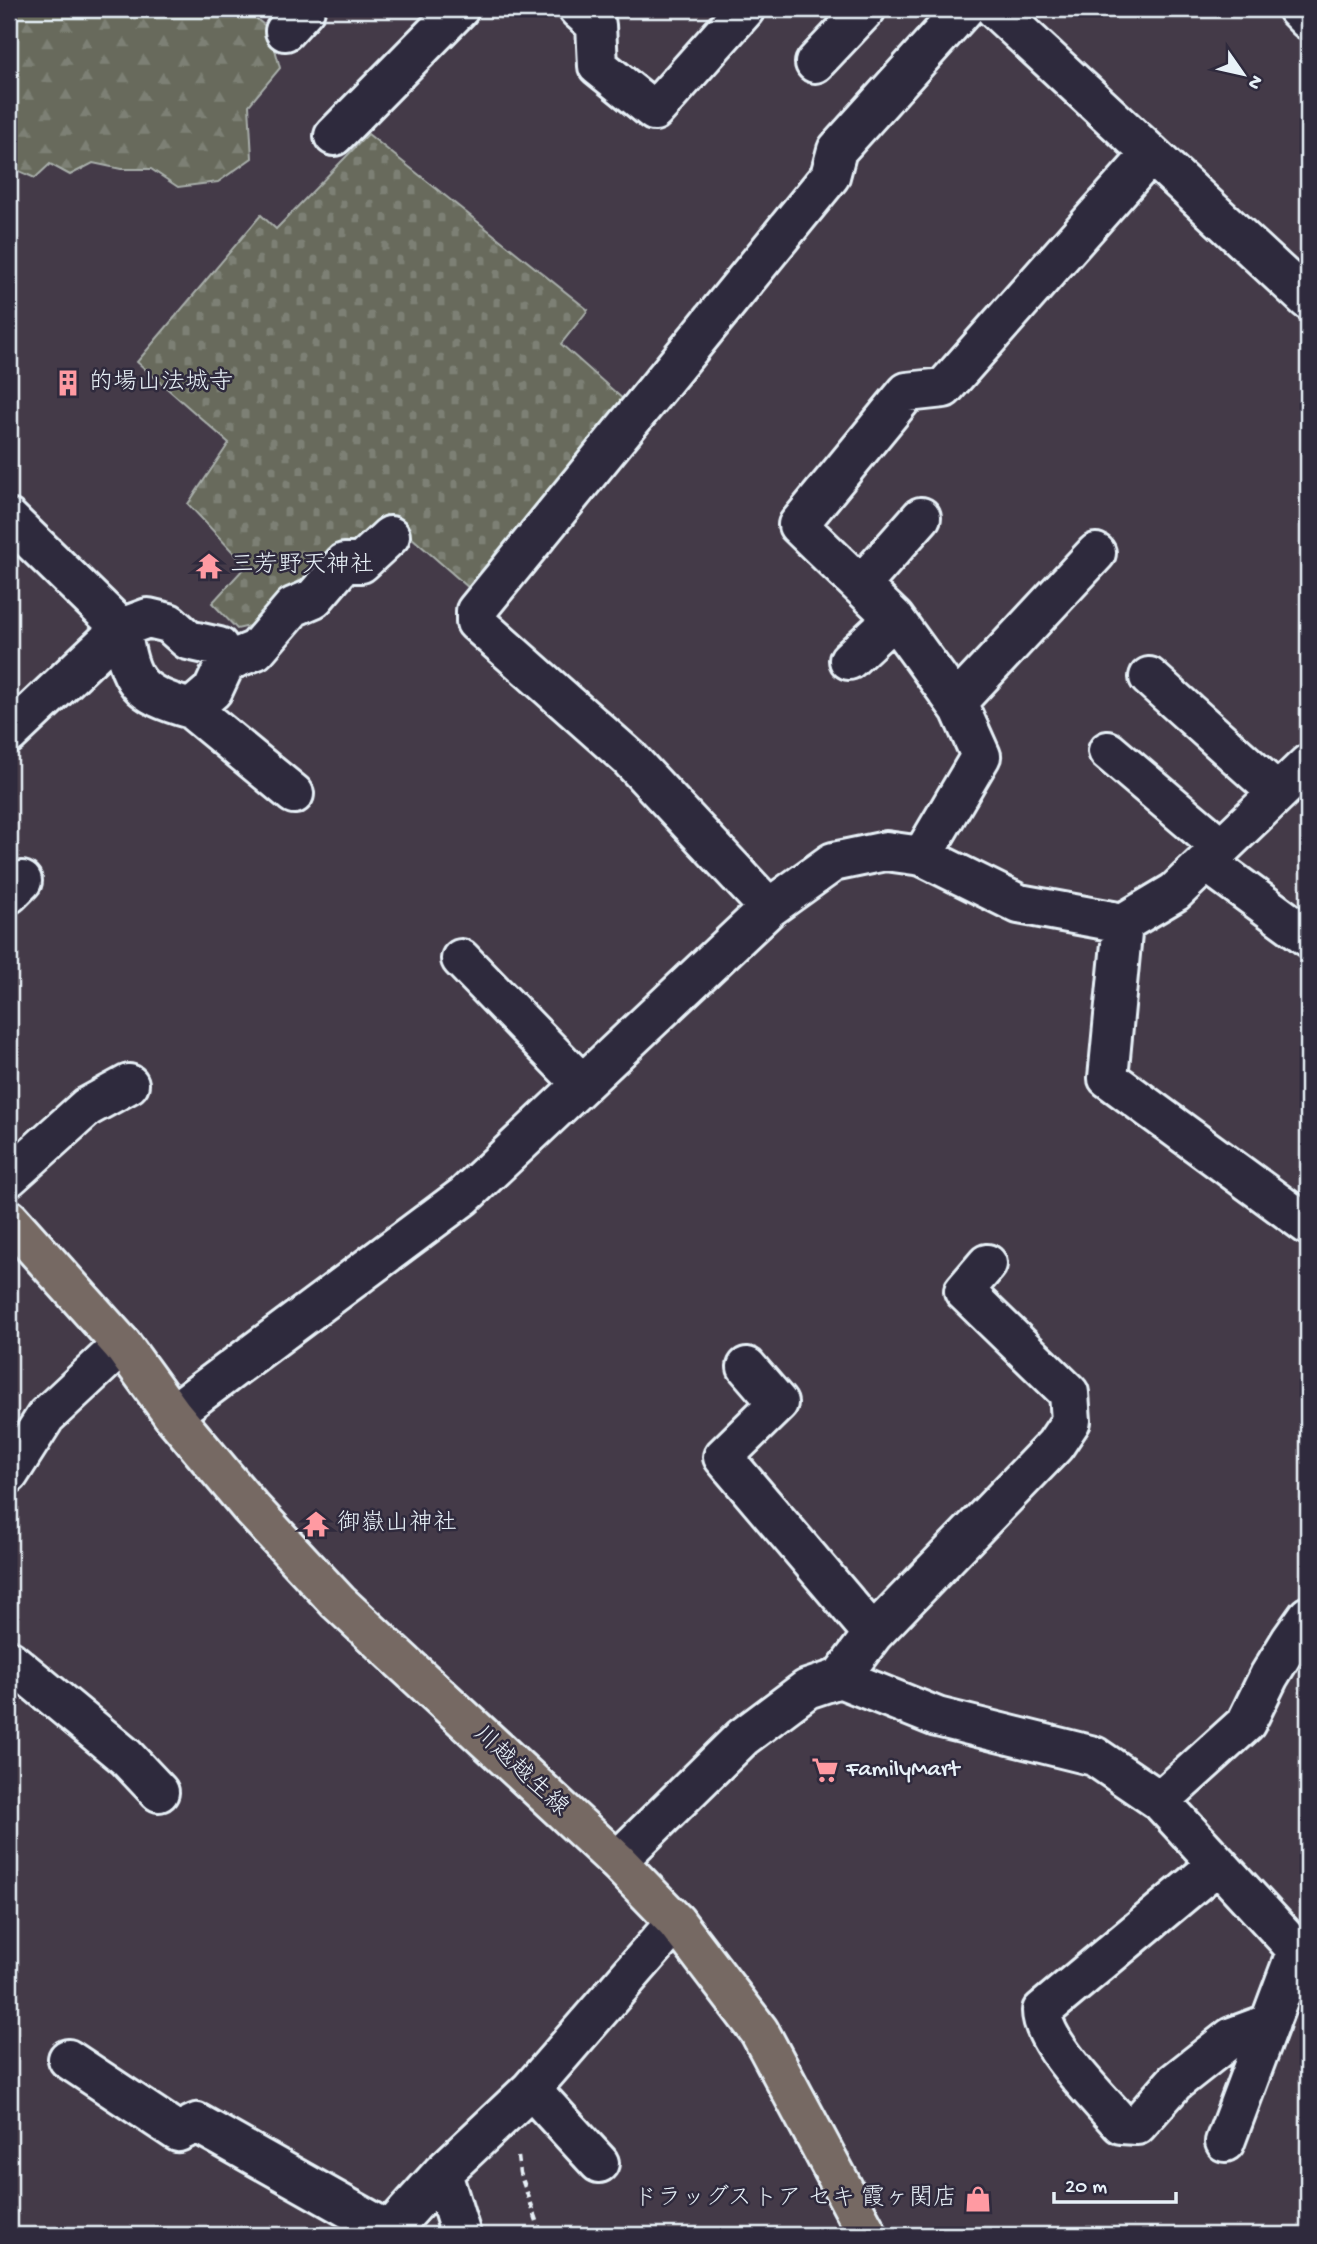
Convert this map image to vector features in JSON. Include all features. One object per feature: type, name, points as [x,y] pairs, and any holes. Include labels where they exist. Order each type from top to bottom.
[{"type":"main road","name":"川越越生線","points":[[9,1219],[122,1345],[173,1414],[250,1507],[338,1602],[617,1861],[676,1922],[759,2031],[868,2235]]},
{"type":"street","points":[[334,136],[459,9]]},
{"type":"street","points":[[578,9],[596,25],[598,66],[654,111],[745,9]]},
{"type":"street","points":[[815,63],[866,9]]},
{"type":"street","points":[[769,908],[629,758],[476,622],[476,611],[830,176],[837,150],[964,9]]},
{"type":"street","points":[[995,9],[1308,300]]},
{"type":"street","points":[[1297,9],[1308,20]]},
{"type":"street","points":[[922,856],[981,756],[956,703],[894,618],[798,525],[907,392],[944,388],[1151,154]]},
{"type":"street","points":[[861,585],[921,517]]},
{"type":"street","points":[[9,519],[121,628],[126,662],[136,681],[161,700],[191,709],[294,794]]},
{"type":"street","points":[[191,709],[213,690],[226,662],[256,650],[293,607],[314,598],[344,563],[361,563],[390,536]]},
{"type":"street","points":[[956,703],[1096,553]]},
{"type":"street","points":[[9,734],[121,628],[148,618],[169,623],[188,640],[219,647],[226,662]]},
{"type":"street","points":[[849,660],[894,618]]},
{"type":"street","points":[[1149,677],[1278,793]]},
{"type":"street","points":[[1108,751],[1214,855],[1308,937]]},
{"type":"street","points":[[173,1414],[464,1196],[769,908],[833,862],[886,851],[922,856],[1019,904],[1123,923],[1175,892],[1308,764]]},
{"type":"street","points":[[1123,923],[1108,1078],[1308,1225]]},
{"type":"street","points":[[461,959],[582,1084]]},
{"type":"street","points":[[9,1177],[87,1107],[129,1084]]},
{"type":"street","points":[[617,1861],[743,1737],[807,1689],[840,1678],[873,1634],[1055,1445],[1071,1421],[1069,1393],[964,1291],[987,1264]]},
{"type":"street","points":[[9,1474],[46,1416],[122,1345]]},
{"type":"street","points":[[747,1367],[778,1403],[723,1457],[873,1634]]},
{"type":"street","points":[[1160,1801],[1246,1723],[1275,1667],[1308,1616]]},
{"type":"street","points":[[9,1660],[126,1757],[159,1792]]},
{"type":"street","points":[[840,1678],[937,1717],[1094,1756],[1160,1801],[1303,1952],[1270,2023],[1225,2142]]},
{"type":"street","points":[[1218,1864],[1042,2011],[1042,2017],[1051,2041],[1121,2124],[1137,2125],[1175,2082],[1232,2036],[1270,2023]]},
{"type":"street","points":[[68,2059],[178,2132],[197,2123],[388,2233],[442,2173],[521,2098],[676,1922]]},
{"type":"street","points":[[521,2098],[599,2163]]},
{"type":"street","points":[[442,2173],[461,2235]]},
{"type":"path","points":[[521,2098],[520,2173],[542,2235]]},
{"type":"green space","points":[[9,9],[245,9],[270,30],[280,68],[249,105],[252,158],[218,182],[178,187],[151,169],[121,169],[93,163],[70,175],[50,164],[35,178],[17,170],[9,179]]},
{"type":"green space","points":[[368,134],[588,310],[561,344],[624,400],[469,588],[386,515],[356,554],[263,623],[237,629],[212,603],[246,566],[188,504],[229,443],[137,362],[261,215],[276,229]]},
{"type":"place","name":"的場山法城寺","points":[[68,383]]},
{"type":"place","name":"三芳野天神社","points":[[209,566]]},
{"type":"place","name":"御嶽山神社","points":[[316,1524]]},
{"type":"place","name":"FamilyMart","points":[[825,1770]]},
{"type":"place","name":"ドラッグストア セキ 霞ヶ関店","points":[[978,2199]]}]
